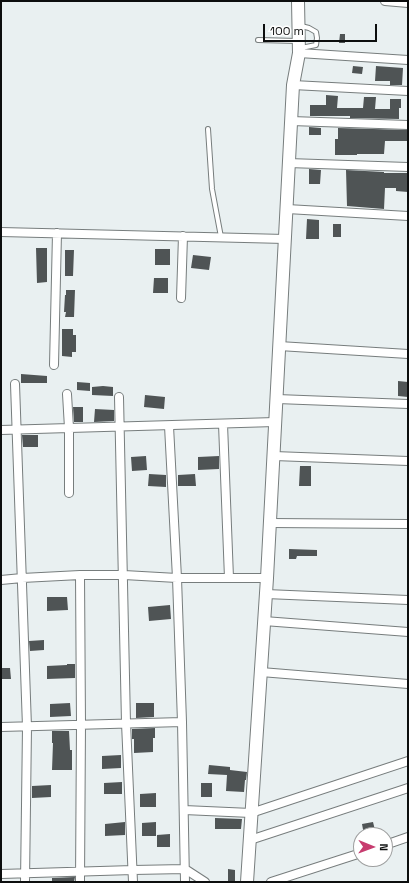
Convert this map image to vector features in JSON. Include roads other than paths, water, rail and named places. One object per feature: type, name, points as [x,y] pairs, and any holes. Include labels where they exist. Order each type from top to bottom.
[{"type":"main road","points":[[247,882],[268,578],[287,209],[288,163],[293,85],[299,47],[298,1]]},
{"type":"street","points":[[384,1],[408,3]]},
{"type":"street","points":[[299,47],[408,60]]},
{"type":"street","points":[[293,85],[408,91]]},
{"type":"street","points":[[291,121],[408,125]]},
{"type":"street","points":[[288,163],[408,167]]},
{"type":"street","points":[[287,209],[408,216]]},
{"type":"street","points":[[1,232],[285,239]]},
{"type":"street","points":[[54,365],[57,234]]},
{"type":"street","points":[[180,298],[183,236]]},
{"type":"street","points":[[279,346],[408,354]]},
{"type":"street","points":[[15,384],[27,727],[25,878]]},
{"type":"street","points":[[67,394],[69,428],[69,493]]},
{"type":"street","points":[[119,397],[126,723],[133,882]]},
{"type":"street","points":[[277,400],[408,404]]},
{"type":"street","points":[[1,430],[276,422]]},
{"type":"street","points":[[223,424],[229,578]]},
{"type":"street","points":[[168,426],[182,722],[185,882]]},
{"type":"street","points":[[274,456],[408,461]]},
{"type":"street","points":[[270,523],[408,524]]},
{"type":"street","points":[[1,580],[80,575],[124,575],[176,578],[268,578]]},
{"type":"street","points":[[80,575],[80,882]]},
{"type":"street","points":[[266,594],[408,600]]},
{"type":"street","points":[[264,621],[408,632]]},
{"type":"street","points":[[261,672],[408,684]]},
{"type":"street","points":[[1,727],[182,722]]},
{"type":"street","points":[[184,810],[251,813],[408,761]]},
{"type":"street","points":[[250,840],[408,788]]},
{"type":"street","points":[[393,843],[408,838]]},
{"type":"street","points":[[270,882],[353,856]]},
{"type":"street","points":[[1,874],[25,878],[80,872],[185,869],[205,882]]},
{"type":"lane","points":[[258,40],[299,47],[316,45],[318,38],[316,32],[309,28],[298,26]]},
{"type":"lane","points":[[208,129],[212,190],[221,237]]}]
